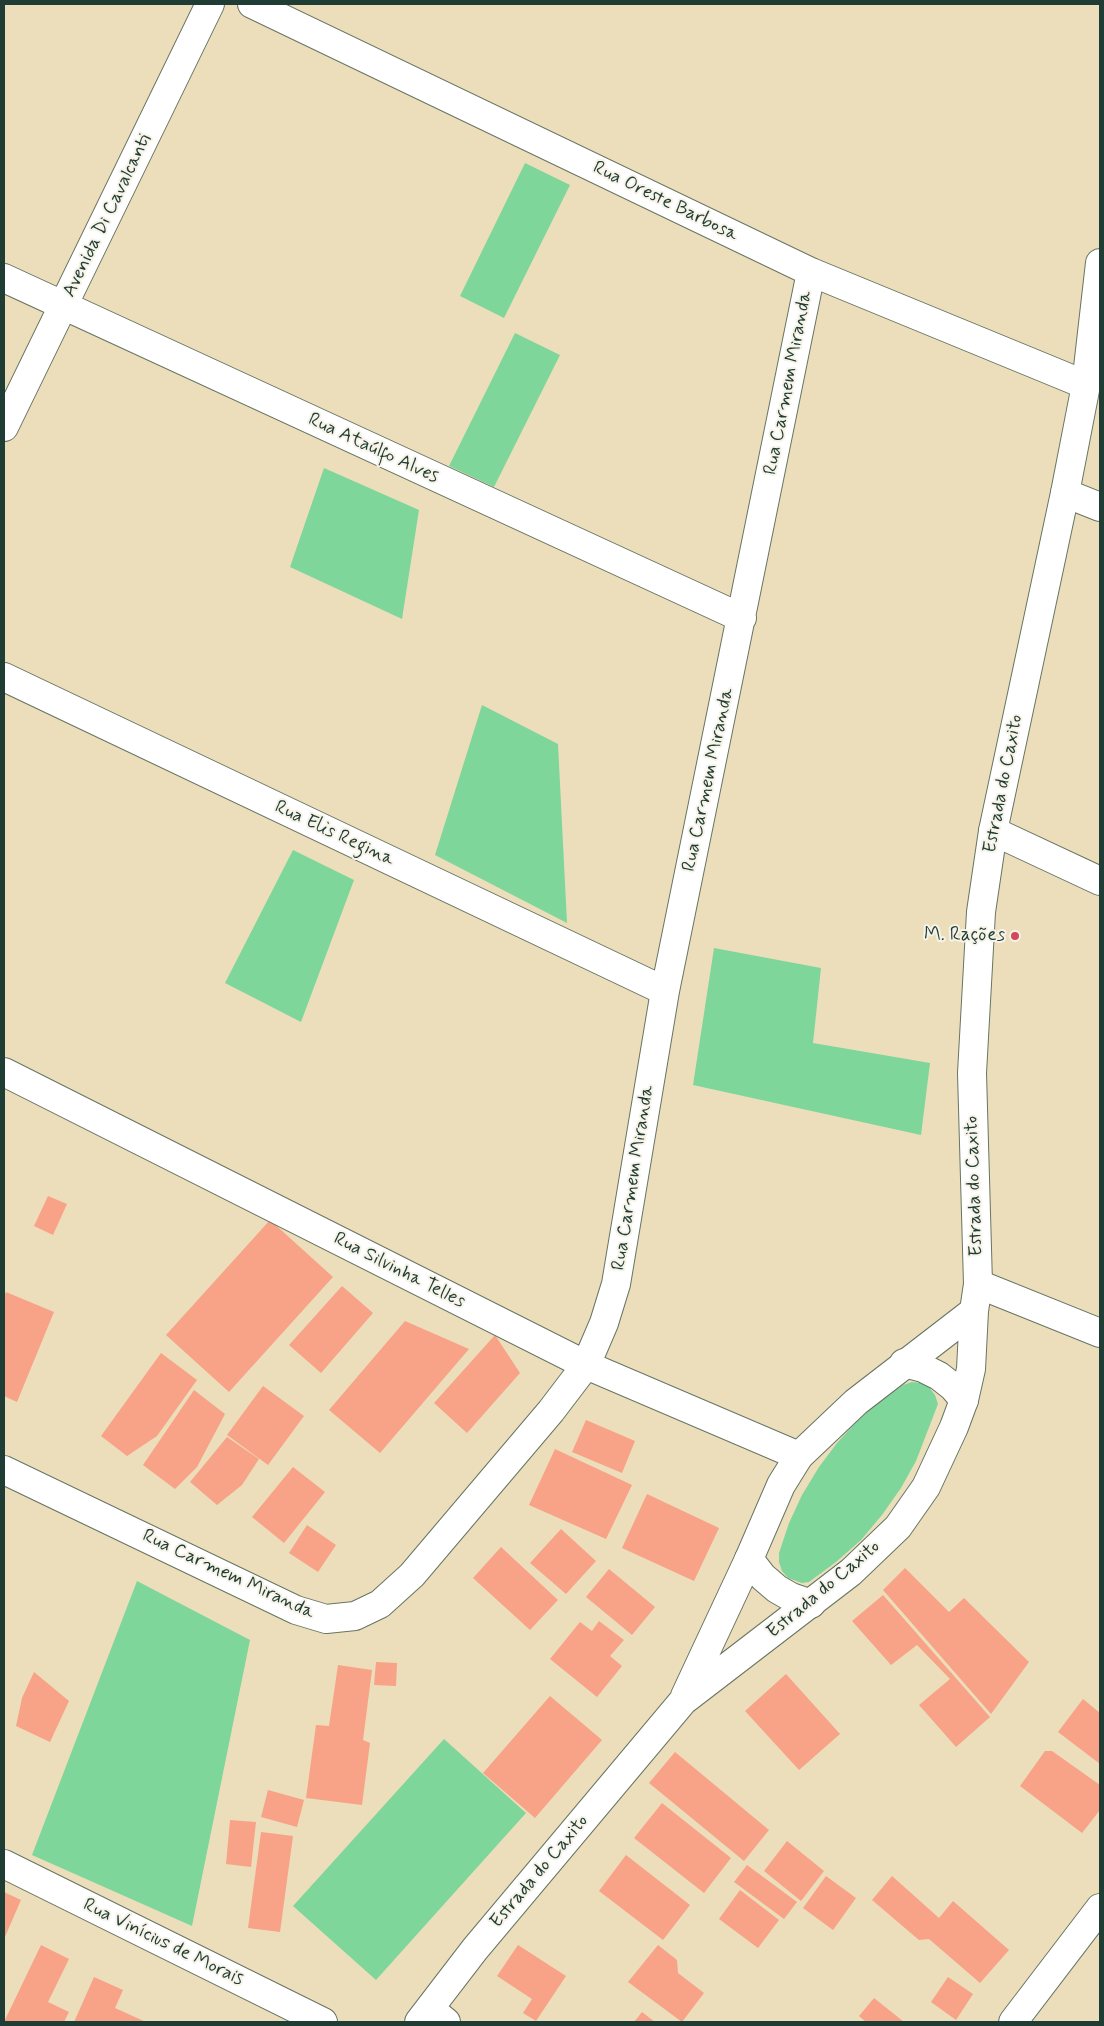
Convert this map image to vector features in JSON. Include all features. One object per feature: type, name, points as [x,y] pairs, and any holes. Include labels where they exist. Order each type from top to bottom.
[{"type":"street","name":"Avenida Di Cavalcanti","points":[[4,427],[210,4]]},
{"type":"street","name":"Rua Oreste Barbosa","points":[[252,4],[286,11],[811,272],[1086,384]]},
{"type":"street","name":"Estrada do Caxito","points":[[432,2018],[482,1941],[682,1701],[851,1572],[898,1526],[926,1487],[954,1428],[964,1400],[970,1369],[978,1284],[972,1073],[981,912],[993,831],[1065,493],[1086,384],[1100,263]]},
{"type":"street","name":"Rua Carmem Miranda","points":[[4,1470],[296,1610],[326,1619],[356,1616],[380,1604],[412,1576],[551,1411],[586,1366],[616,1284],[665,991],[811,272]]},
{"type":"street","name":"Rua Ataúlfo Alves","points":[[4,278],[742,618]]},
{"type":"street","points":[[1065,493],[1100,507]]},
{"type":"street","name":"Rua Elis Regina","points":[[4,677],[665,991]]},
{"type":"street","points":[[993,831],[1100,881]]},
{"type":"street","name":"Rua Silvinha Telles","points":[[4,1072],[586,1366],[799,1456]]},
{"type":"street","points":[[978,1284],[1100,1333]]},
{"type":"street","name":"Estrada do Caxito","points":[[682,1701],[749,1559],[781,1485],[799,1456],[856,1402],[904,1363],[974,1311]]},
{"type":"street","points":[[904,1363],[924,1368],[939,1376],[953,1387],[964,1400]]},
{"type":"street","points":[[749,1559],[763,1577],[777,1589],[791,1597],[811,1604]]},
{"type":"street","name":"Rua Vinícius de Morais","points":[[4,1864],[323,2022]]},
{"type":"street","points":[[1013,2022],[1100,1908]]},
{"type":"green space","points":[[525,163],[570,185],[504,318],[460,296]]},
{"type":"green space","points":[[515,333],[560,355],[494,487],[449,466]]},
{"type":"green space","points":[[324,468],[419,510],[402,619],[290,567]]},
{"type":"green space","points":[[482,705],[558,744],[567,923],[435,855]]},
{"type":"green space","points":[[293,850],[354,880],[301,1022],[225,983]]},
{"type":"green space","points":[[714,948],[821,968],[813,1043],[930,1063],[921,1135],[693,1085]]},
{"type":"green space","points":[[912,1382],[921,1383],[929,1387],[935,1395],[938,1404],[916,1461],[901,1488],[861,1540],[836,1562],[809,1582],[802,1583],[788,1578],[782,1571],[779,1553],[789,1523],[802,1495],[819,1467],[857,1421],[879,1402],[903,1385]]},
{"type":"green space","points":[[137,1581],[250,1640],[192,1926],[32,1855]]},
{"type":"green space","points":[[444,1739],[526,1813],[376,1980],[293,1906]]},
{"type":"building","points":[[48,1196],[67,1204],[53,1235],[34,1226]]},
{"type":"building","points":[[270,1220],[333,1277],[229,1392],[166,1335]]},
{"type":"building","points":[[342,1286],[373,1313],[321,1373],[289,1345]]},
{"type":"building","points":[[6,1292],[54,1312],[17,1402],[4,1396],[4,1297]]},
{"type":"building","points":[[405,1321],[469,1349],[380,1453],[329,1410]]},
{"type":"building","points":[[495,1335],[520,1373],[467,1433],[434,1403]]},
{"type":"building","points":[[161,1353],[197,1380],[157,1436],[127,1456],[101,1436]]},
{"type":"building","points":[[263,1386],[304,1416],[268,1465],[227,1435]]},
{"type":"building","points":[[194,1390],[225,1414],[197,1467],[175,1489],[143,1465]]},
{"type":"building","points":[[586,1420],[635,1441],[622,1473],[572,1452]]},
{"type":"building","points":[[227,1437],[259,1459],[242,1485],[217,1505],[190,1482]]},
{"type":"building","points":[[555,1449],[632,1485],[606,1539],[529,1505]]},
{"type":"building","points":[[293,1467],[325,1492],[284,1543],[252,1517]]},
{"type":"building","points":[[647,1494],[719,1528],[694,1581],[622,1548]]},
{"type":"building","points":[[307,1525],[336,1545],[318,1572],[289,1553]]},
{"type":"building","points":[[561,1529],[596,1561],[566,1594],[530,1563]]},
{"type":"building","points":[[501,1547],[558,1600],[530,1630],[473,1578]]},
{"type":"building","points":[[905,1568],[949,1612],[964,1598],[1029,1662],[991,1714],[883,1590]]},
{"type":"building","points":[[609,1569],[655,1607],[632,1635],[586,1597]]},
{"type":"building","points":[[883,1595],[990,1717],[956,1747],[919,1705],[950,1679],[917,1645],[891,1665],[852,1621]]},
{"type":"building","points":[[599,1621],[624,1640],[610,1656],[622,1666],[597,1697],[550,1659],[580,1622],[592,1631]]},
{"type":"building","points":[[376,1662],[397,1663],[396,1686],[374,1685]]},
{"type":"building","points":[[338,1665],[372,1670],[363,1740],[370,1743],[362,1805],[306,1798],[316,1725],[329,1726]]},
{"type":"building","points":[[34,1672],[69,1701],[50,1742],[16,1726],[22,1698]]},
{"type":"building","points":[[786,1674],[840,1734],[799,1770],[745,1711]]},
{"type":"building","points":[[550,1696],[602,1740],[535,1818],[483,1773]]},
{"type":"building","points":[[1083,1699],[1100,1713],[1100,1764],[1058,1732]]},
{"type":"building","points":[[1045,1751],[1052,1751],[1100,1785],[1100,1810],[1082,1833],[1020,1786]]},
{"type":"building","points":[[675,1752],[769,1830],[744,1861],[649,1783]]},
{"type":"building","points":[[268,1790],[304,1800],[297,1827],[261,1817]]},
{"type":"building","points":[[662,1803],[731,1858],[704,1893],[634,1838]]},
{"type":"building","points":[[230,1820],[256,1822],[251,1867],[226,1864]]},
{"type":"building","points":[[261,1832],[293,1836],[280,1932],[248,1928]]},
{"type":"building","points":[[787,1841],[824,1871],[801,1901],[764,1871]]},
{"type":"building","points":[[626,1855],[690,1905],[663,1940],[599,1891]]},
{"type":"building","points":[[747,1865],[797,1902],[784,1919],[734,1882]]},
{"type":"building","points":[[826,1876],[856,1898],[833,1930],[803,1908]]},
{"type":"building","points":[[892,1876],[939,1918],[953,1901],[1009,1950],[980,1983],[929,1939],[919,1940],[872,1900]]},
{"type":"building","points":[[740,1890],[779,1920],[758,1948],[719,1919]]},
{"type":"building","points":[[4,1892],[21,1900],[4,1939]]},
{"type":"building","points":[[41,1945],[69,1959],[48,2002],[69,2012],[64,2022],[4,2022]]},
{"type":"building","points":[[518,1945],[566,1976],[536,2021],[523,2013],[532,1999],[497,1976]]},
{"type":"building","points":[[658,1945],[677,1960],[678,1973],[704,1993],[682,2022],[628,1982]]},
{"type":"building","points":[[94,1977],[123,1990],[115,2008],[146,2022],[74,2022]]},
{"type":"building","points":[[948,1977],[973,1994],[956,2020],[931,2002]]},
{"type":"building","points":[[874,1998],[904,2022],[866,2022],[859,2016]]},
{"type":"building","points":[[642,2012],[655,2022],[634,2022]]},
{"type":"place","name":"M. Rações","points":[[1015,936]]}]
